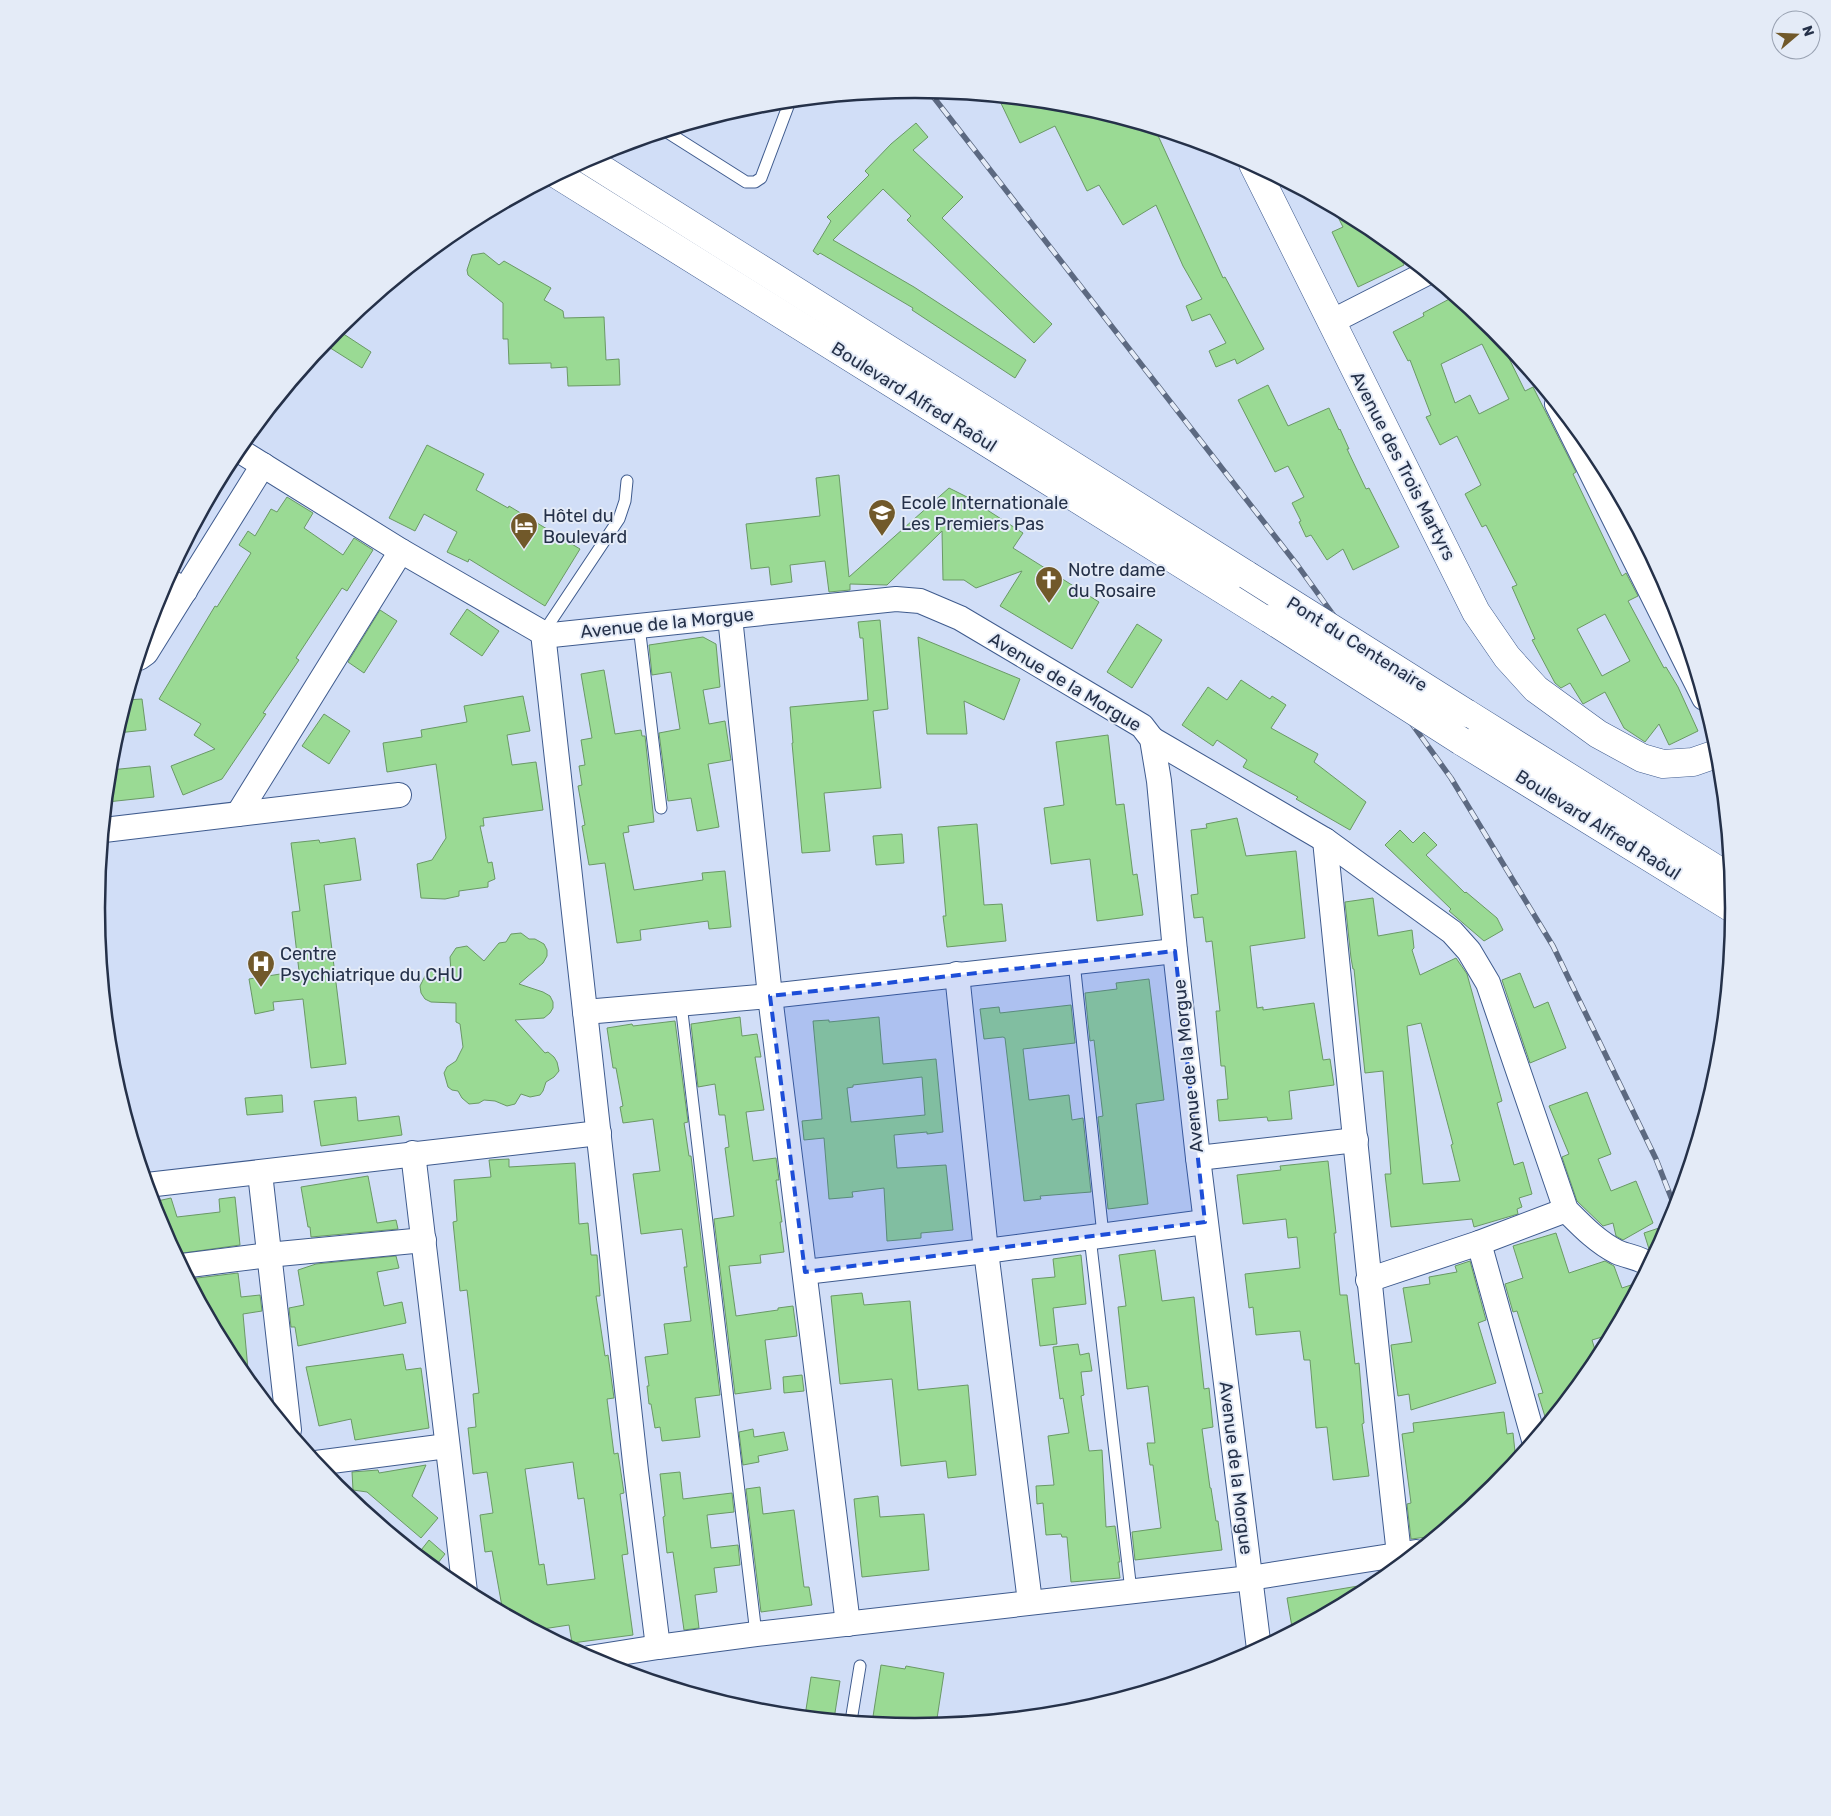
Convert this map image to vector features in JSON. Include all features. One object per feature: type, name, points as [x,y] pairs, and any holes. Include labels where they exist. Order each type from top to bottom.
[{"type":"main road","name":"Pont du Centenaire","points":[[593,164],[1466,713]]},
{"type":"main road","name":"Avenue des Trois Martyrs","points":[[1258,174],[1476,612],[1506,657],[1536,689],[1598,734],[1642,758],[1663,764],[1693,762],[1711,755]]},
{"type":"main road","name":"Boulevard Alfred Raôul","points":[[563,178],[1270,619]]},
{"type":"main road","name":"Pont du Centenaire","points":[[1270,619],[1461,741]]},
{"type":"main road","name":"Boulevard Alfred Raôul","points":[[1466,713],[1725,875]]},
{"type":"main road","name":"Boulevard Alfred Raôul","points":[[1461,741],[1726,904]]},
{"type":"street","points":[[1331,322],[1422,276]]},
{"type":"street","points":[[1571,433],[1689,669]]},
{"type":"street","name":"Avenue de la Morgue","points":[[245,454],[401,551],[543,633],[552,635],[896,599],[920,601],[960,618],[1142,726],[1152,739],[1159,781],[1175,952],[1205,1222],[1258,1642]]},
{"type":"street","points":[[147,651],[176,585],[263,465]]},
{"type":"street","points":[[238,814],[401,551]]},
{"type":"street","points":[[730,617],[770,996],[848,1624]]},
{"type":"street","points":[[543,633],[635,1461],[658,1647]]},
{"type":"street","points":[[1152,739],[1325,840],[1452,932],[1469,951],[1488,983],[1566,1210],[1591,1234],[1617,1252],[1644,1261]]},
{"type":"street","points":[[109,829],[399,795]]},
{"type":"street","points":[[1325,840],[1356,1140],[1368,1280],[1408,1552]]},
{"type":"street","points":[[585,1012],[770,996],[957,974],[1175,952]]},
{"type":"street","points":[[957,974],[986,1251],[1030,1602]]},
{"type":"street","points":[[154,1184],[599,1133]]},
{"type":"street","points":[[1198,1158],[1356,1140]]},
{"type":"street","points":[[413,1153],[464,1581]]},
{"type":"street","points":[[260,1173],[288,1420]]},
{"type":"street","points":[[1368,1280],[1479,1243],[1566,1210]]},
{"type":"street","points":[[805,1272],[986,1251],[1205,1222]]},
{"type":"street","points":[[189,1265],[268,1255],[424,1240]]},
{"type":"street","points":[[1479,1243],[1532,1433]]},
{"type":"street","points":[[329,1467],[447,1446]]},
{"type":"street","points":[[602,1656],[756,1634],[1250,1578],[1406,1553]]},
{"type":"lane","points":[[673,136],[746,182],[755,182],[761,178],[787,108]]},
{"type":"lane","points":[[543,633],[619,518],[625,501],[627,481]]},
{"type":"lane","points":[[639,626],[662,808]]},
{"type":"lane","points":[[1074,962],[1096,1236],[1131,1591]]},
{"type":"lane","points":[[681,1004],[756,1634]]},
{"type":"lane","points":[[852,1716],[860,1666]]},
{"type":"highlighted area","points":[[1175,951],[1205,1222],[805,1272],[770,996]]},
{"type":"building","points":[[1000,102],[1074,113],[1125,125],[1158,135],[1223,278],[1225,277],[1264,349],[1237,364],[1235,359],[1216,367],[1209,351],[1226,343],[1210,314],[1192,321],[1186,306],[1202,299],[1183,266],[1156,205],[1123,225],[1099,185],[1087,191],[1055,126],[1020,143]]},
{"type":"building","points":[[916,123],[928,137],[913,150],[963,197],[942,218],[1052,324],[1034,343],[907,220],[911,216],[883,189],[833,240],[914,287],[1026,360],[1015,378],[912,310],[913,308],[820,253],[818,255],[813,251],[831,221],[827,217],[869,175],[865,171],[891,144]]},
{"type":"building","points":[[1338,216],[1401,260],[1404,265],[1358,287],[1332,232],[1343,227]]},
{"type":"building","points":[[484,253],[499,265],[504,261],[551,288],[544,300],[563,311],[564,318],[604,317],[606,360],[619,359],[620,385],[568,386],[567,367],[551,368],[551,363],[509,364],[508,339],[503,339],[503,303],[468,275],[467,270],[472,255]]},
{"type":"building","points":[[1450,299],[1507,355],[1525,391],[1533,387],[1576,472],[1573,474],[1622,576],[1626,573],[1638,596],[1628,601],[1664,668],[1666,667],[1678,687],[1698,731],[1669,745],[1659,724],[1645,742],[1624,728],[1605,692],[1583,704],[1570,683],[1561,688],[1555,683],[1532,640],[1535,639],[1512,587],[1517,585],[1486,525],[1482,527],[1465,494],[1481,485],[1457,436],[1440,445],[1426,417],[1431,415],[1410,360],[1408,361],[1393,332],[1424,316],[1423,313]],"holes":[[[1482,344],[1509,399],[1479,414],[1470,395],[1455,403],[1441,364]],[[1605,614],[1630,661],[1602,676],[1577,629]]]},
{"type":"building","points":[[343,334],[371,352],[362,368],[330,348]]},
{"type":"building","points":[[1268,385],[1288,426],[1329,408],[1366,489],[1369,488],[1399,547],[1353,570],[1343,549],[1327,560],[1311,535],[1306,537],[1292,503],[1304,497],[1288,466],[1275,472],[1238,400]]},
{"type":"building","points":[[427,445],[484,474],[476,490],[508,508],[509,506],[580,549],[545,606],[469,559],[468,562],[447,552],[457,532],[424,514],[415,531],[389,518]]},
{"type":"building","points":[[839,475],[849,577],[949,488],[967,497],[1023,533],[1013,548],[1099,602],[1072,649],[1000,606],[1022,571],[976,588],[964,580],[943,580],[942,531],[887,585],[850,584],[850,590],[829,592],[825,561],[790,565],[792,582],[771,585],[769,567],[751,569],[746,524],[820,516],[816,478]]},
{"type":"building","points":[[287,497],[313,513],[304,528],[343,555],[354,538],[373,550],[347,591],[342,588],[296,658],[299,660],[263,713],[266,714],[222,779],[183,795],[171,766],[215,749],[194,735],[201,724],[159,699],[215,606],[217,607],[251,553],[239,545],[248,531],[255,536],[271,509],[277,512]]},
{"type":"building","points":[[467,609],[499,631],[482,656],[450,634]]},
{"type":"building","points":[[380,610],[397,621],[364,673],[348,662]]},
{"type":"building","points":[[880,620],[888,709],[873,711],[881,788],[824,793],[830,851],[802,853],[790,707],[868,700],[863,638],[860,638],[858,622]]},
{"type":"building","points":[[1137,624],[1162,640],[1132,688],[1107,672]]},
{"type":"building","points":[[703,637],[716,644],[720,687],[703,690],[709,724],[725,721],[731,760],[708,764],[719,827],[697,831],[691,798],[668,801],[659,733],[680,729],[671,672],[652,675],[649,645]]},
{"type":"building","points":[[918,637],[1020,679],[1004,720],[964,701],[967,734],[927,734]]},
{"type":"building","points":[[604,670],[615,734],[641,730],[642,736],[645,736],[654,822],[628,826],[629,832],[623,833],[634,890],[703,880],[702,873],[725,871],[731,927],[709,929],[708,921],[640,930],[641,940],[617,943],[605,863],[589,865],[582,826],[585,825],[578,786],[582,785],[579,766],[585,765],[581,740],[592,738],[581,674]]},
{"type":"building","points":[[1241,680],[1270,699],[1272,696],[1286,705],[1271,728],[1318,754],[1314,762],[1366,802],[1350,830],[1296,799],[1298,797],[1243,767],[1247,760],[1217,740],[1213,746],[1182,725],[1208,687],[1227,700]]},
{"type":"building","points":[[523,696],[530,731],[507,735],[512,765],[536,762],[543,810],[483,818],[484,826],[480,826],[488,863],[492,862],[495,879],[488,882],[488,887],[459,891],[459,896],[445,899],[421,898],[417,864],[432,860],[446,838],[436,764],[387,772],[383,743],[422,737],[421,730],[467,722],[464,706]]},
{"type":"building","points":[[142,699],[146,730],[125,732],[133,700]]},
{"type":"building","points":[[324,714],[350,731],[329,764],[302,746]]},
{"type":"building","points":[[1108,735],[1116,805],[1124,804],[1133,875],[1137,874],[1143,915],[1097,921],[1090,859],[1051,864],[1044,808],[1064,805],[1056,742]]},
{"type":"building","points":[[150,766],[154,797],[112,801],[118,769]]},
{"type":"building","points":[[1237,818],[1246,856],[1296,851],[1305,938],[1250,946],[1257,1008],[1263,1007],[1263,1010],[1314,1003],[1323,1060],[1330,1059],[1334,1085],[1289,1091],[1292,1119],[1268,1121],[1267,1117],[1219,1121],[1217,1100],[1228,1099],[1225,1066],[1221,1066],[1216,1011],[1220,1011],[1212,941],[1206,942],[1203,917],[1194,918],[1191,895],[1198,894],[1191,830],[1207,828],[1206,824]]},
{"type":"building","points":[[977,824],[984,905],[1002,904],[1006,941],[947,947],[943,916],[946,916],[938,827]]},
{"type":"building","points":[[1400,830],[1413,843],[1424,832],[1437,845],[1426,855],[1465,893],[1497,918],[1503,930],[1484,941],[1449,911],[1451,909],[1385,845]]},
{"type":"building","points":[[902,834],[904,863],[876,865],[873,836]]},
{"type":"building","points":[[355,838],[361,880],[324,885],[346,1064],[311,1068],[303,999],[273,1002],[274,1010],[255,1014],[249,979],[299,971],[292,912],[300,911],[291,843],[319,840],[320,843]]},
{"type":"building","points":[[1373,898],[1378,936],[1412,930],[1414,948],[1412,950],[1420,975],[1456,958],[1467,974],[1502,1101],[1497,1103],[1514,1165],[1523,1162],[1532,1194],[1519,1198],[1522,1207],[1517,1209],[1518,1214],[1474,1227],[1472,1219],[1391,1227],[1385,1174],[1391,1174],[1383,1071],[1365,1073],[1345,902]],"holes":[[[1421,1023],[1453,1144],[1451,1145],[1460,1181],[1423,1184],[1407,1026]]]},
{"type":"building","points":[[521,933],[529,939],[535,939],[544,944],[547,956],[543,963],[519,984],[550,996],[553,1008],[544,1018],[515,1020],[545,1053],[548,1052],[554,1057],[559,1071],[546,1082],[540,1095],[530,1097],[521,1094],[515,1104],[507,1106],[495,1101],[484,1100],[479,1103],[469,1104],[458,1091],[448,1087],[444,1073],[447,1067],[456,1061],[463,1047],[460,1024],[456,1022],[456,1003],[431,1002],[425,999],[421,993],[420,986],[426,974],[432,971],[451,972],[450,957],[456,948],[467,946],[484,961],[499,943],[506,942],[511,934]]},
{"type":"building","points":[[1520,973],[1534,1008],[1548,1002],[1566,1048],[1530,1063],[1502,980]]},
{"type":"building","points":[[1149,979],[1164,1100],[1136,1104],[1148,1204],[1108,1209],[1098,1117],[1103,1116],[1094,1040],[1090,1041],[1085,993],[1117,989],[1116,983]]},
{"type":"building","points":[[1071,1005],[1075,1043],[1023,1049],[1029,1100],[1069,1095],[1072,1120],[1083,1118],[1091,1192],[1040,1196],[1041,1199],[1024,1201],[1005,1038],[984,1039],[980,1009],[999,1007],[1000,1013]]},
{"type":"building","points":[[740,1017],[742,1036],[757,1034],[761,1057],[755,1057],[764,1110],[746,1112],[753,1161],[776,1158],[779,1180],[776,1180],[784,1252],[760,1255],[761,1263],[729,1266],[736,1316],[793,1306],[797,1336],[765,1340],[771,1389],[735,1394],[714,1219],[734,1216],[725,1148],[729,1147],[725,1115],[719,1115],[715,1084],[698,1087],[691,1024]]},
{"type":"building","points":[[879,1017],[883,1064],[936,1059],[943,1132],[894,1135],[897,1168],[946,1165],[953,1230],[921,1233],[921,1238],[887,1241],[884,1188],[852,1192],[853,1197],[829,1199],[824,1138],[804,1140],[802,1121],[822,1119],[813,1021],[829,1020],[829,1022]],"holes":[[[922,1077],[925,1115],[851,1122],[847,1088],[853,1087],[853,1085]]]},
{"type":"building","points":[[675,1021],[688,1122],[684,1123],[689,1156],[691,1156],[720,1395],[695,1398],[700,1437],[662,1441],[660,1427],[655,1428],[651,1404],[649,1404],[647,1386],[649,1386],[645,1357],[668,1354],[664,1324],[691,1321],[684,1267],[687,1267],[682,1229],[641,1234],[633,1174],[660,1171],[653,1119],[623,1123],[620,1107],[623,1106],[616,1068],[613,1068],[607,1028]]},
{"type":"building","points":[[1587,1092],[1611,1154],[1598,1159],[1611,1191],[1636,1181],[1653,1223],[1623,1240],[1616,1236],[1613,1223],[1603,1226],[1577,1201],[1562,1157],[1569,1154],[1549,1106]]},
{"type":"building","points":[[282,1095],[283,1112],[247,1115],[245,1098]]},
{"type":"building","points":[[356,1097],[358,1121],[399,1116],[402,1135],[321,1146],[314,1101]]},
{"type":"building","points":[[509,1159],[509,1167],[575,1163],[579,1224],[588,1223],[591,1255],[597,1255],[600,1296],[596,1296],[605,1356],[608,1355],[614,1398],[607,1399],[614,1454],[618,1453],[624,1493],[620,1494],[628,1554],[622,1555],[633,1635],[574,1643],[572,1642],[569,1625],[545,1629],[510,1610],[502,1605],[492,1551],[485,1552],[480,1515],[493,1513],[487,1472],[473,1474],[468,1428],[476,1427],[473,1394],[479,1393],[467,1290],[460,1291],[453,1222],[457,1221],[454,1180],[491,1177],[489,1160]],"holes":[[[573,1462],[578,1499],[584,1498],[595,1579],[547,1585],[544,1564],[539,1565],[525,1469]]]},
{"type":"building","points":[[1328,1161],[1336,1233],[1334,1233],[1340,1295],[1347,1295],[1355,1364],[1359,1363],[1364,1423],[1362,1424],[1369,1476],[1333,1480],[1327,1427],[1316,1428],[1310,1360],[1304,1360],[1300,1331],[1256,1335],[1253,1307],[1249,1308],[1245,1274],[1300,1268],[1297,1237],[1288,1238],[1286,1219],[1243,1224],[1237,1175],[1281,1170],[1280,1166]]},
{"type":"building","points":[[368,1176],[377,1223],[396,1220],[398,1229],[311,1237],[301,1187]]},
{"type":"building","points":[[235,1197],[240,1245],[183,1253],[160,1200],[171,1198],[177,1217],[220,1212],[219,1199]]},
{"type":"building","points":[[1659,1228],[1650,1249],[1649,1249],[1644,1233]]},
{"type":"building","points":[[1556,1233],[1569,1273],[1605,1261],[1614,1266],[1622,1288],[1632,1285],[1602,1337],[1592,1340],[1595,1349],[1589,1358],[1545,1418],[1538,1394],[1543,1393],[1517,1311],[1513,1312],[1505,1284],[1523,1278],[1513,1246]]},
{"type":"building","points":[[1155,1250],[1162,1301],[1194,1297],[1204,1389],[1209,1388],[1213,1427],[1202,1429],[1210,1488],[1216,1521],[1218,1521],[1222,1550],[1135,1560],[1132,1532],[1161,1528],[1153,1465],[1150,1465],[1147,1443],[1155,1443],[1148,1386],[1127,1389],[1118,1307],[1126,1306],[1119,1255]]},
{"type":"building","points":[[1081,1255],[1086,1304],[1053,1308],[1057,1344],[1040,1346],[1032,1279],[1055,1277],[1053,1259]]},
{"type":"building","points":[[396,1256],[399,1268],[377,1272],[384,1306],[402,1302],[406,1323],[298,1346],[295,1327],[291,1327],[289,1308],[304,1305],[298,1270],[316,1264]]},
{"type":"building","points":[[1470,1261],[1486,1320],[1478,1323],[1496,1383],[1411,1410],[1409,1394],[1398,1396],[1391,1345],[1412,1342],[1403,1288],[1430,1284],[1429,1277],[1457,1272],[1455,1266]]},
{"type":"building","points":[[238,1273],[241,1297],[260,1295],[262,1311],[243,1314],[248,1366],[214,1313],[195,1278]]},
{"type":"building","points":[[862,1293],[864,1305],[910,1301],[918,1390],[968,1385],[976,1475],[948,1478],[946,1461],[901,1466],[892,1379],[840,1384],[831,1296]]},
{"type":"building","points":[[1078,1344],[1080,1355],[1089,1353],[1092,1371],[1081,1372],[1084,1395],[1081,1396],[1089,1451],[1102,1450],[1106,1527],[1115,1526],[1120,1562],[1118,1562],[1120,1578],[1071,1582],[1067,1537],[1062,1537],[1061,1534],[1046,1535],[1043,1503],[1037,1504],[1036,1486],[1054,1485],[1048,1436],[1069,1433],[1063,1398],[1060,1399],[1053,1347]]},
{"type":"building","points":[[403,1354],[406,1370],[421,1368],[429,1428],[355,1440],[351,1419],[319,1426],[306,1367]]},
{"type":"building","points":[[802,1375],[804,1391],[784,1393],[783,1377]]},
{"type":"building","points":[[1504,1412],[1507,1434],[1513,1433],[1515,1453],[1489,1481],[1426,1537],[1411,1539],[1407,1504],[1411,1503],[1402,1434],[1414,1432],[1413,1423]]},
{"type":"building","points":[[753,1429],[754,1437],[784,1432],[788,1450],[758,1456],[759,1462],[743,1465],[739,1432]]},
{"type":"building","points":[[426,1465],[412,1496],[438,1518],[421,1538],[367,1492],[353,1490],[352,1472],[378,1470],[379,1473]]},
{"type":"building","points":[[680,1472],[683,1499],[732,1493],[734,1512],[707,1515],[711,1548],[738,1545],[740,1565],[714,1568],[717,1592],[695,1595],[699,1628],[684,1630],[673,1552],[667,1553],[660,1474]]},
{"type":"building","points":[[760,1487],[763,1514],[794,1510],[804,1587],[809,1587],[812,1605],[761,1612],[746,1489]]},
{"type":"building","points":[[878,1496],[880,1517],[924,1514],[929,1570],[862,1577],[854,1499]]},
{"type":"building","points":[[429,1540],[445,1554],[438,1563],[421,1550]]},
{"type":"building","points":[[1360,1586],[1292,1626],[1287,1598]]},
{"type":"building","points":[[881,1665],[905,1669],[906,1666],[944,1673],[937,1718],[873,1717]]},
{"type":"building","points":[[811,1677],[840,1681],[835,1714],[806,1711]]},
{"type":"railway","points":[[934,98],[1298,566],[1451,778],[1553,946],[1656,1159],[1672,1199]]},
{"type":"place","name":"Ecole Internationale Les Premiers Pas","points":[[882,537]]},
{"type":"place","name":"Hôtel du Boulevard","points":[[524,550]]},
{"type":"place","name":"Notre dame du Rosaire","points":[[1049,604]]},
{"type":"place","name":"Centre Psychiatrique du CHU","points":[[261,988]]}]
